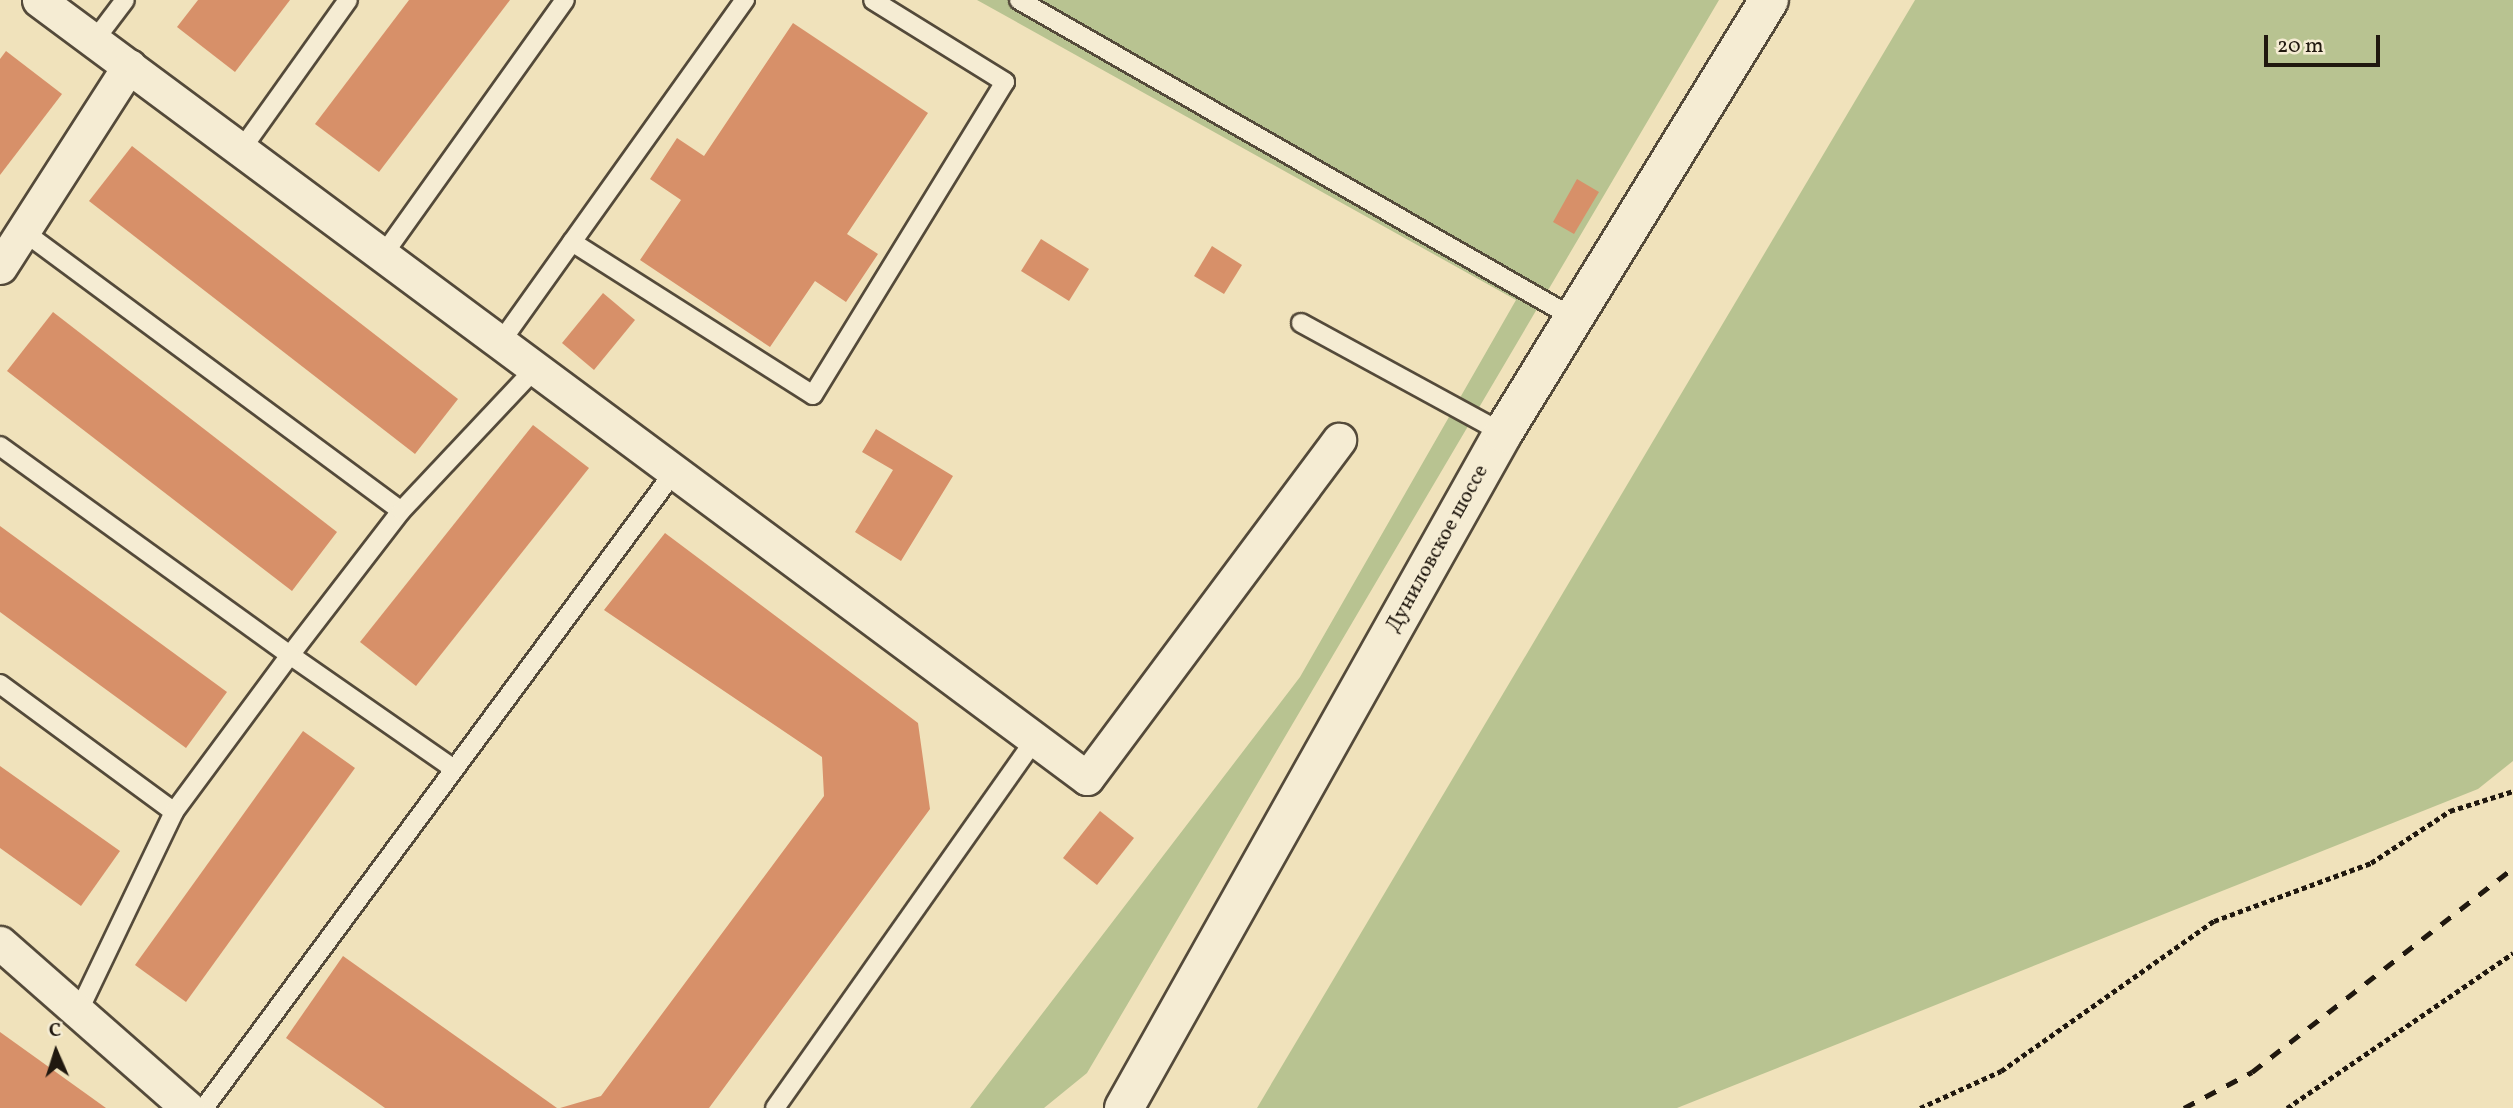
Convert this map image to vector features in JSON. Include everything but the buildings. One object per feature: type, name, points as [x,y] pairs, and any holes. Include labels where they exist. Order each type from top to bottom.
[{"type":"street","points":[[39,0],[1087,778],[1339,440]]},
{"type":"street","name":"Дуниловское шоссе","points":[[1124,1108],[1503,433],[1769,0]]},
{"type":"street","points":[[0,267],[128,66]]},
{"type":"street","points":[[0,943],[188,1108]]},
{"type":"lane","points":[[93,41],[125,0]]},
{"type":"lane","points":[[241,150],[348,0]]},
{"type":"lane","points":[[383,255],[565,0]]},
{"type":"lane","points":[[500,343],[745,0]]},
{"type":"lane","points":[[572,242],[813,395],[1005,82],[873,0]]},
{"type":"lane","points":[[1019,0],[1573,318]]},
{"type":"lane","points":[[23,231],[401,511]]},
{"type":"lane","points":[[1301,323],[1503,433]]},
{"type":"lane","points":[[78,1012],[174,812],[401,511],[535,369]]},
{"type":"lane","points":[[0,446],[290,655],[454,769]]},
{"type":"lane","points":[[204,1108],[674,472]]},
{"type":"lane","points":[[0,684],[174,812]]},
{"type":"lane","points":[[775,1108],[1035,740]]},
{"type":"path","points":[[1920,1108],[2001,1071],[2214,921],[2371,863],[2450,811],[2513,791]]},
{"type":"path","points":[[2287,1108],[2513,953]]},
{"type":"green space","points":[[977,0],[1719,0],[1087,1073],[1044,1108],[970,1108],[1300,677],[1516,300]]},
{"type":"green space","points":[[1915,0],[2513,0],[2513,761],[2478,789],[1677,1108],[1257,1108]]},
{"type":"railway","points":[[2184,1108],[2252,1072],[2513,868]]}]
